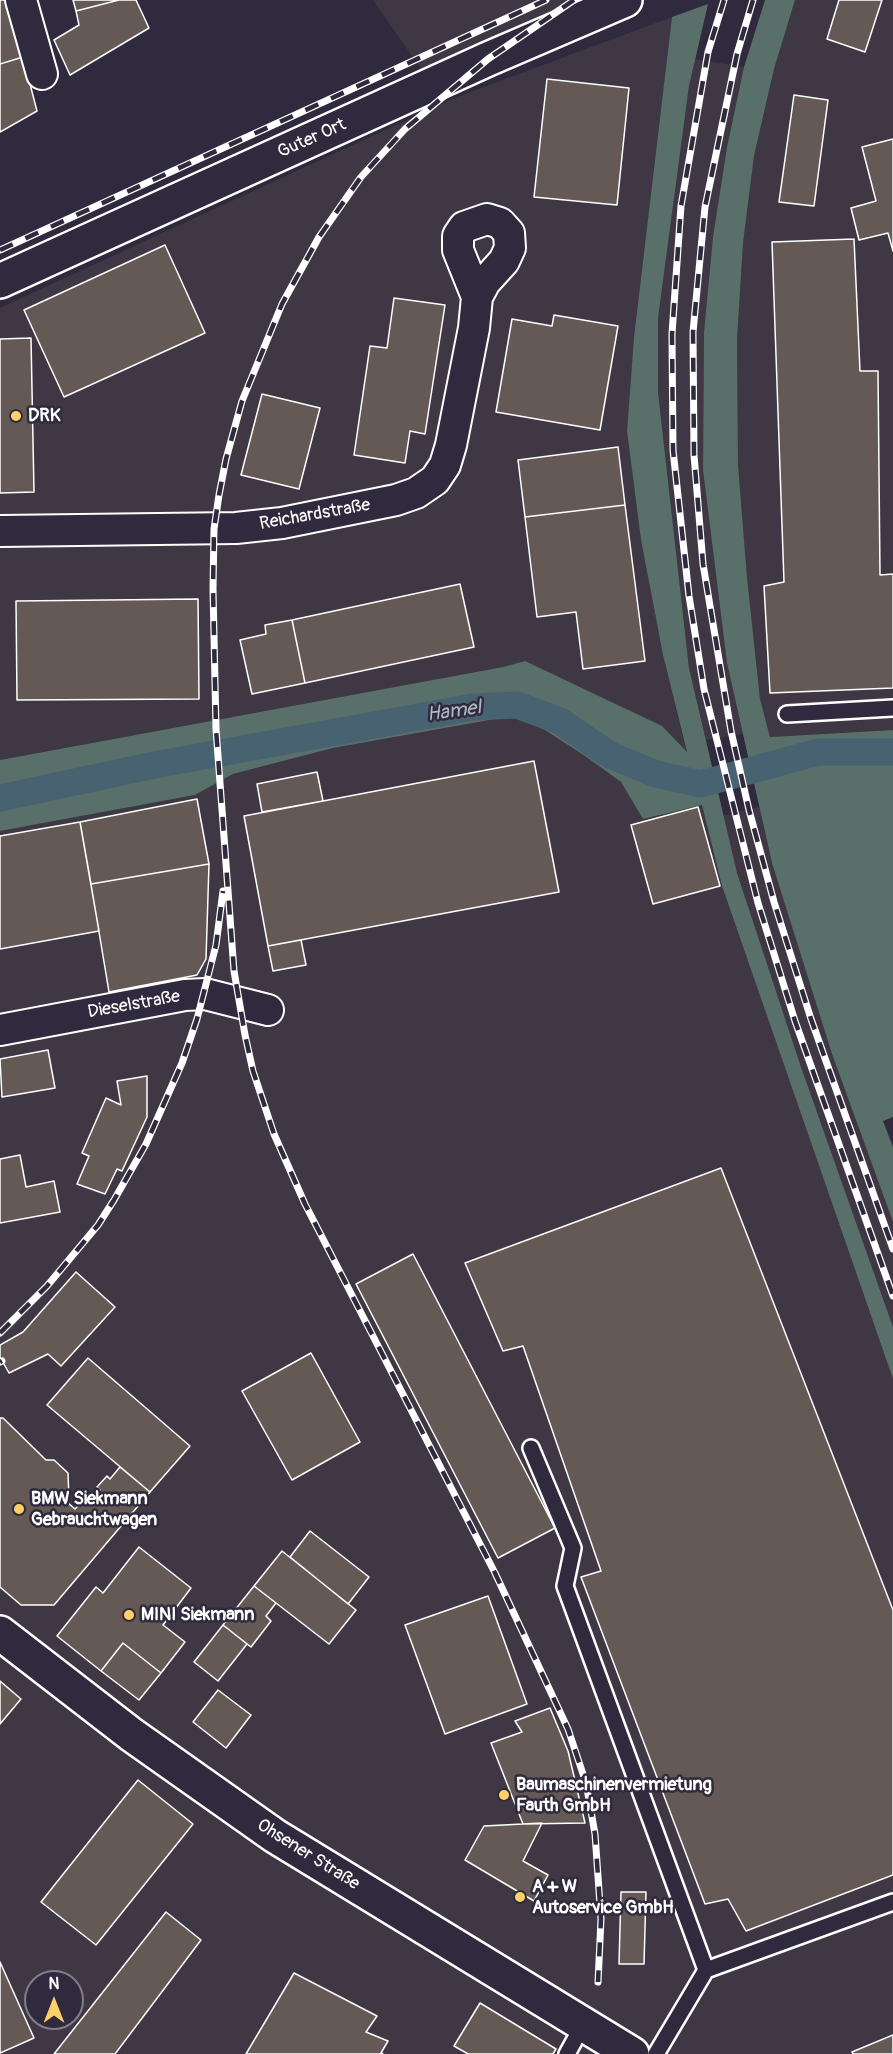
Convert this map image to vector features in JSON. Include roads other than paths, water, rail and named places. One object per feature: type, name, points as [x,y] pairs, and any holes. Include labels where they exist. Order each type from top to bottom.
[{"type":"main road","name":"Guter Ort","points":[[0,281],[488,59],[626,0]]},
{"type":"main road","name":"Ohsener Straße","points":[[0,1633],[132,1735],[275,1836],[632,2054]]},
{"type":"street","points":[[21,0],[42,74]]},
{"type":"street","name":"Reichardstraße","points":[[0,531],[236,528],[282,523],[396,500],[416,493],[435,480],[445,465],[474,328],[477,297]]},
{"type":"street","name":"Dieselstraße","points":[[0,1030],[185,995],[204,994],[268,1010]]},
{"type":"lane","points":[[787,714],[893,708]]},
{"type":"lane","points":[[531,1448],[573,1548],[565,1586],[706,1970]]},
{"type":"lane","points":[[656,2054],[706,1970],[893,1902]]},
{"type":"lane","points":[[567,2054],[584,2024]]},
{"type":"waterway","name":"Hamel","points":[[0,798],[154,765],[473,707],[517,705],[560,721],[610,755],[656,774],[701,784],[818,752],[893,752]]},
{"type":"railway","points":[[0,250],[546,0]]},
{"type":"railway","points":[[574,0],[488,59],[405,129],[361,177],[319,237],[282,304],[242,401],[219,495],[214,529],[213,589],[216,729],[234,971],[253,1071],[274,1134],[305,1204],[495,1573],[568,1729],[586,1783],[595,1834],[601,1919],[598,1982]]},
{"type":"railway","points":[[724,0],[708,52],[681,206],[672,334],[673,450],[689,596],[704,689],[758,903],[795,1021],[893,1296]]},
{"type":"railway","points":[[753,0],[737,54],[705,207],[693,332],[694,455],[703,564],[731,731],[749,810],[774,902],[811,1019],[893,1249]]},
{"type":"railway","points":[[0,1333],[47,1286],[98,1225],[146,1144],[182,1063],[197,1019],[216,945],[223,891]]},
{"type":"place","name":"DRK","points":[[16,416]]},
{"type":"place","name":"BMW Siekmann Gebrauchtwagen","points":[[19,1509]]},
{"type":"place","name":"MINI Siekmann","points":[[129,1615]]},
{"type":"place","name":"Baumaschinenvermietung Fauth GmbH","points":[[504,1795]]},
{"type":"place","name":"A + W Autoservice GmbH","points":[[520,1897]]}]
